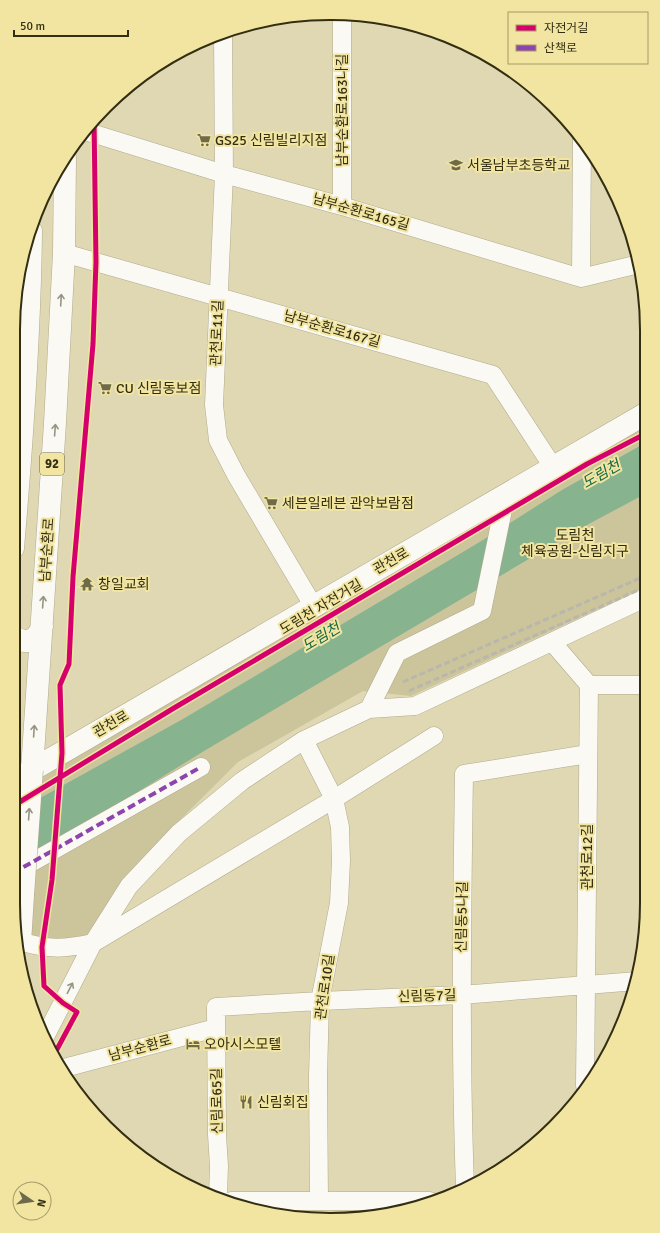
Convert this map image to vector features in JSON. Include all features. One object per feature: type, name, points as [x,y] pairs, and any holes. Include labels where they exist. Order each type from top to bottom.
[{"type":"main road","name":"남부순환로","points":[[21,924],[26,850],[22,775],[42,626],[55,430],[64,253],[65,170]]},
{"type":"main road","name":"92","points":[[20,457],[27,348],[30,253]]},
{"type":"main road","name":"관천로","points":[[22,775],[640,417]]},
{"type":"main road","points":[[20,640],[26,641],[37,636],[42,626]]},
{"type":"main road","points":[[20,835],[26,844],[26,850]]},
{"type":"street","name":"남부순환로163나길","points":[[342,21],[342,206]]},
{"type":"street","name":"관천로11길","points":[[223,39],[224,174],[214,405],[218,440],[236,475],[314,606]]},
{"type":"street","name":"남부순환로165길","points":[[91,133],[224,174],[342,206],[581,278]]},
{"type":"street","points":[[582,149],[581,278],[633,265]]},
{"type":"street","name":"남부순환로167길","points":[[64,253],[493,375],[553,467]]},
{"type":"street","points":[[369,710],[397,653],[482,610],[506,495]]},
{"type":"street","points":[[48,1031],[93,943],[129,886],[179,833],[242,781],[304,740],[369,710],[415,706],[640,600]]},
{"type":"street","points":[[552,642],[589,685],[640,685]]},
{"type":"street","name":"관천로12길","points":[[585,1079],[589,685]]},
{"type":"street","points":[[23,943],[54,949],[93,943],[434,736]]},
{"type":"street","name":"관천로10길","points":[[304,740],[334,798],[340,827],[341,861],[339,903],[320,1001],[318,1077],[318,1201]]},
{"type":"street","name":"신림동5나길","points":[[465,1182],[461,995],[464,774],[588,754]]},
{"type":"street","points":[[20,869],[201,767]]},
{"type":"street","name":"신림동7길","points":[[216,1007],[461,995],[629,981]]},
{"type":"street","name":"신림로65길","points":[[216,1007],[218,1192]]},
{"type":"street","name":"남부순환로","points":[[67,1067],[216,1028]]},
{"type":"street","points":[[249,1202],[414,1201]]},
{"type":"green space","name":"도림천 체육공원-신림지구","points":[[640,425],[640,589],[411,696],[363,691],[238,762],[164,836],[92,937],[61,945],[23,937],[20,903],[20,782]]},
{"type":"water","name":"도림천","points":[[640,446],[640,497],[583,527],[204,751],[20,865],[20,809],[183,719],[483,540],[562,490]]},
{"type":"railway","points":[[403,682],[640,578]]},
{"type":"railway","points":[[409,691],[640,589]]},
{"type":"marked path","points":[[20,869],[201,767]]},
{"type":"cycle path","points":[[57,1049],[77,1012],[63,1003],[44,986],[42,947],[52,880],[62,753],[60,685],[69,664],[73,577],[93,344],[96,262],[94,129]]},
{"type":"cycle path","name":"도림천 자전거길","points":[[20,802],[174,708],[587,464],[640,437]]},
{"type":"place","name":"GS25 신림빌리지점","points":[[204,140]]},
{"type":"place","name":"서울남부초등학교","points":[[456,165]]},
{"type":"place","name":"CU 신림동보점","points":[[105,388]]},
{"type":"place","name":"세븐일레븐 관악보람점","points":[[271,503]]},
{"type":"place","name":"창일교회","points":[[87,584]]},
{"type":"place","name":"오아시스모텔","points":[[193,1044]]},
{"type":"place","name":"신림회집","points":[[246,1102]]}]
